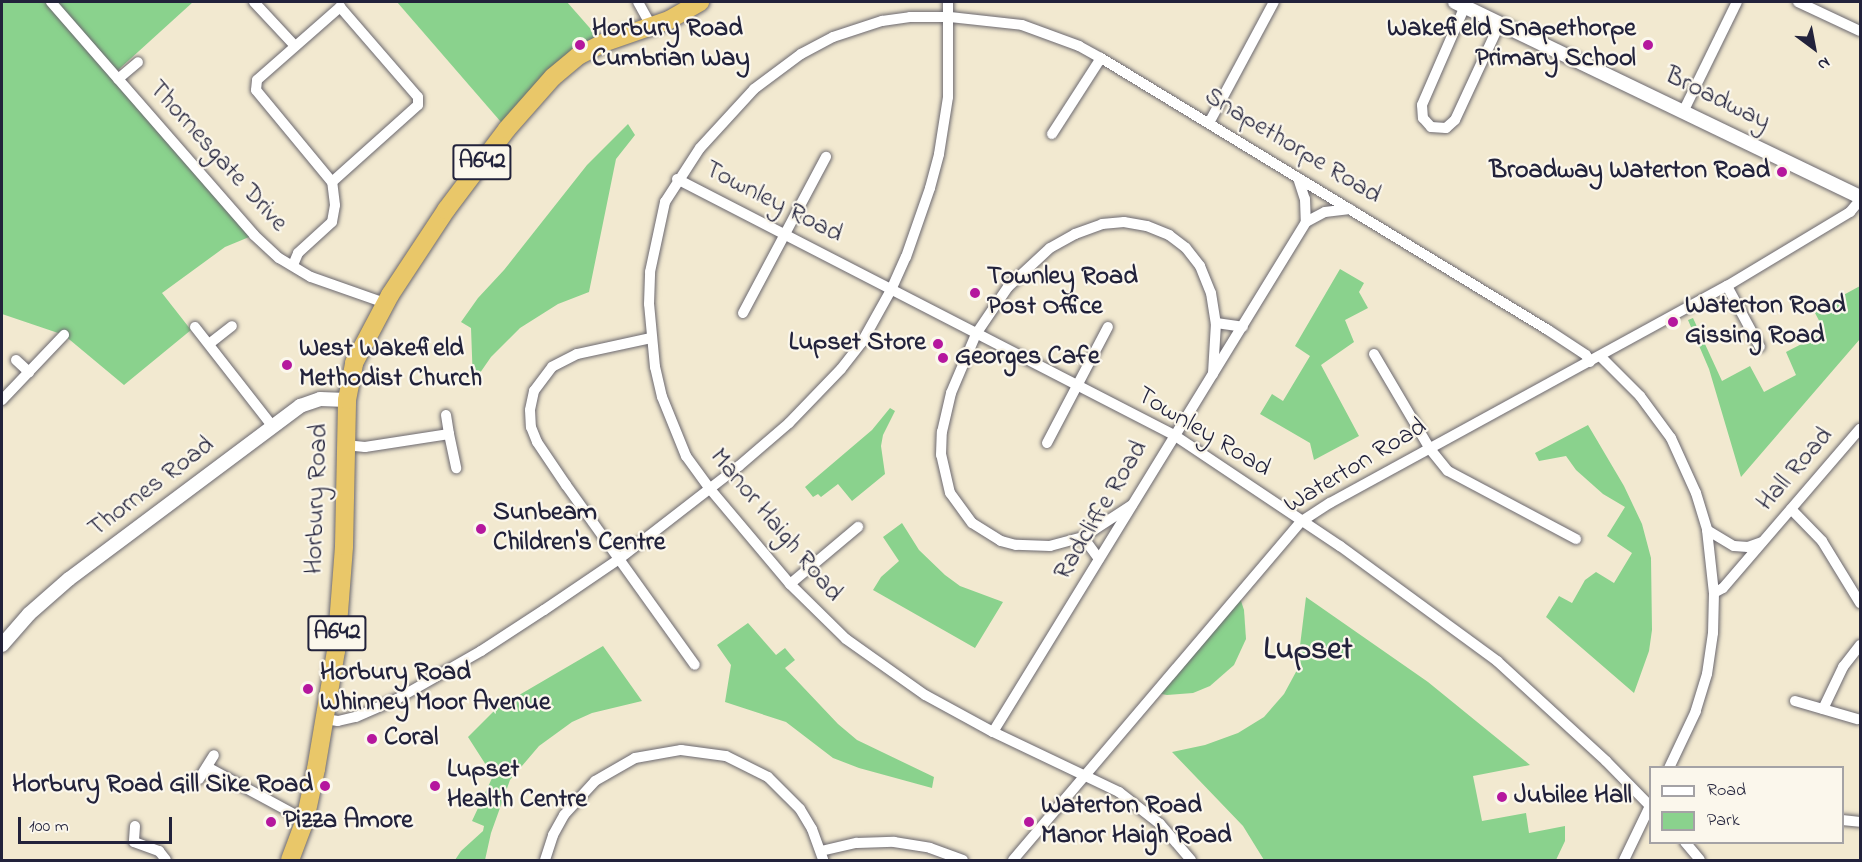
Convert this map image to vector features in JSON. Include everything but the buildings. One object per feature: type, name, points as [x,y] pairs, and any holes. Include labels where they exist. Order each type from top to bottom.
[{"type":"highway","name":"Horbury Road","points":[[290,861],[305,820],[336,651],[344,546],[347,400],[354,363],[385,303],[446,210],[507,129],[553,77],[578,56],[603,44],[652,27],[683,13],[700,2]]},
{"type":"street","name":"Thornesgate Drive","points":[[51,2],[254,235],[279,258],[311,277],[385,303]]},
{"type":"street","points":[[254,2],[295,46]]},
{"type":"street","points":[[638,2],[652,27]]},
{"type":"street","points":[[325,719],[338,721],[356,717],[397,699],[481,651],[619,559],[710,489],[815,399],[862,342],[891,290],[920,220],[939,154],[948,97],[950,17],[948,2]]},
{"type":"street","points":[[1209,123],[1274,2]]},
{"type":"street","points":[[1684,110],[1737,2]]},
{"type":"street","points":[[1798,2],[1860,32]]},
{"type":"street","points":[[293,265],[298,253],[332,222],[334,205],[332,183],[256,90],[257,80],[338,4],[418,96],[418,105],[332,183]]},
{"type":"street","points":[[1460,4],[1422,105],[1423,118],[1431,127],[1438,130],[1446,128],[1455,120],[1500,23]]},
{"type":"street","name":"Broadway","points":[[1460,4],[1684,110],[1860,199]]},
{"type":"street","name":"Manor Haigh Road","points":[[950,17],[910,17],[882,21],[833,37],[801,54],[754,89],[731,112],[677,179],[665,202],[650,272],[651,338],[662,397],[686,456],[710,489],[789,584],[846,639],[925,695],[993,732],[1119,792],[1147,813],[1177,841],[1191,861]]},
{"type":"street","name":"Snapethorpe Road","points":[[950,17],[1022,25],[1070,42],[1101,58],[1595,359],[1640,396],[1671,438],[1696,493],[1707,530],[1714,593],[1713,633],[1707,674],[1696,711],[1670,766]]},
{"type":"street","points":[[1052,134],[1101,58]]},
{"type":"street","name":"Thornesgate Drive","points":[[117,79],[138,62]]},
{"type":"street","points":[[743,313],[825,157]]},
{"type":"street","points":[[1298,178],[1305,199],[1306,222],[1325,212],[1350,209]]},
{"type":"street","name":"Townley Road","points":[[677,179],[1174,435],[1302,521],[1497,661],[1606,761],[1649,805]]},
{"type":"street","name":"Waterton Road","points":[[1013,861],[1302,521],[1727,286],[1850,212],[1860,199]]},
{"type":"street","points":[[1132,505],[1083,537],[1050,546],[1031,547],[1001,541],[972,523],[950,493],[941,455],[942,432],[951,393],[976,334],[1008,287],[1050,248],[1075,234],[1102,224],[1124,222],[1147,226],[1169,235],[1186,248],[1200,266],[1211,293],[1216,323],[1213,374]]},
{"type":"street","name":"Radcliffe Road","points":[[993,732],[1306,222]]},
{"type":"street","points":[[1727,286],[1760,347]]},
{"type":"street","points":[[1216,323],[1243,327]]},
{"type":"street","points":[[209,344],[232,326]]},
{"type":"street","points":[[195,327],[273,427]]},
{"type":"street","points":[[1047,443],[1108,327]]},
{"type":"street","points":[[2,400],[64,335]]},
{"type":"street","points":[[651,338],[577,354],[561,361],[543,377],[534,391],[530,410],[531,427],[537,442],[695,665]]},
{"type":"street","points":[[1374,354],[1431,449],[1448,471],[1576,539]]},
{"type":"street","points":[[16,360],[29,372]]},
{"type":"street","name":"Thornes Road","points":[[2,645],[29,614],[69,579],[309,401],[330,398],[347,400]]},
{"type":"street","points":[[446,415],[456,468]]},
{"type":"street","name":"Hall Road","points":[[1714,593],[1724,588],[1860,429]]},
{"type":"street","points":[[345,445],[365,447],[449,434]]},
{"type":"street","points":[[1791,509],[1822,542],[1860,603]]},
{"type":"street","points":[[789,584],[858,527]]},
{"type":"street","name":"Hall Road","points":[[1707,530],[1734,546],[1748,548],[1766,540]]},
{"type":"street","points":[[1083,537],[1099,559]]},
{"type":"street","points":[[1823,709],[1839,674],[1860,645]]},
{"type":"street","points":[[1795,701],[1857,719]]},
{"type":"street","points":[[545,861],[553,835],[564,815],[595,781],[635,758],[681,750],[726,756],[768,777],[800,809],[822,856],[857,843],[894,842],[930,848],[963,861]]},
{"type":"street","points":[[199,779],[214,755]]},
{"type":"street","points":[[207,767],[305,820]]},
{"type":"street","points":[[1623,861],[1649,808]]},
{"type":"street","points":[[1844,820],[1860,822]]},
{"type":"street","points":[[135,826],[134,842],[159,851],[166,861]]},
{"type":"street","points":[[1686,844],[1700,861]]},
{"type":"green space","points":[[2,2],[193,2],[117,71],[254,235],[225,247],[162,293],[191,330],[124,385],[64,335],[2,314]]},
{"type":"green space","points":[[397,2],[567,2],[603,43],[507,129]]},
{"type":"green space","points":[[628,124],[635,135],[616,159],[589,292],[558,304],[520,328],[491,357],[473,383],[471,328],[461,322],[587,165]]},
{"type":"green space","points":[[1340,269],[1364,283],[1359,292],[1368,308],[1345,320],[1354,342],[1321,365],[1359,436],[1314,460],[1310,443],[1260,414],[1272,394],[1283,401],[1310,356],[1295,346]]},
{"type":"green space","points":[[1860,286],[1860,339],[1741,477],[1709,369],[1688,320],[1693,318],[1722,381],[1750,366],[1764,392],[1796,375],[1786,352],[1825,332],[1814,311]]},
{"type":"green space","points":[[890,408],[895,411],[883,435],[881,446],[885,474],[852,501],[838,484],[821,497],[818,494],[813,497],[805,487],[872,430]]},
{"type":"green space","points":[[1588,425],[1624,486],[1642,524],[1651,558],[1652,630],[1649,651],[1634,693],[1546,617],[1559,596],[1572,603],[1585,580],[1596,572],[1614,583],[1632,553],[1607,536],[1625,507],[1603,494],[1576,470],[1566,456],[1539,461],[1535,453]]},
{"type":"green space","points":[[902,523],[919,550],[945,575],[960,586],[1003,602],[975,648],[873,590],[881,577],[899,561],[883,537]]},
{"type":"green space","points":[[1239,595],[1244,610],[1246,639],[1234,665],[1210,686],[1193,693],[1167,695],[1156,693]]},
{"type":"green space","points":[[1306,597],[1428,682],[1530,765],[1473,776],[1482,821],[1526,813],[1529,833],[1565,826],[1565,841],[1556,860],[1264,860],[1243,826],[1172,752],[1205,745],[1238,733],[1264,717],[1284,694],[1297,670]]},
{"type":"green space","points":[[748,623],[776,655],[785,648],[795,660],[785,668],[838,724],[857,740],[934,777],[932,788],[859,768],[833,758],[786,722],[725,702],[731,665],[717,645]]},
{"type":"green space","points":[[603,646],[642,701],[592,713],[572,722],[539,746],[510,780],[491,833],[485,860],[455,860],[461,851],[483,831],[484,826],[472,821],[493,776],[468,737],[497,708]]},
{"type":"place","name":"Horbury Road Cumbrian Way","points":[[580,45]]},
{"type":"place","name":"Wakefield Snapethorpe Primary School","points":[[1648,45]]},
{"type":"place","name":"Broadway Waterton Road","points":[[1782,172]]},
{"type":"place","name":"Townley Road Post Office","points":[[975,293]]},
{"type":"place","name":"Waterton Road Gissing Road","points":[[1673,322]]},
{"type":"place","name":"Lupset Store","points":[[938,344]]},
{"type":"place","name":"Georges Cafe","points":[[943,358]]},
{"type":"place","name":"West Wakefield Methodist Church","points":[[287,365]]},
{"type":"place","name":"Sunbeam Children's Centre","points":[[481,529]]},
{"type":"place","name":"Horbury Road Whinney Moor Avenue","points":[[308,689]]},
{"type":"place","name":"Coral","points":[[372,739]]},
{"type":"place","name":"Horbury Road Gill Sike Road","points":[[325,786]]},
{"type":"place","name":"Lupset Health Centre","points":[[435,786]]},
{"type":"place","name":"Jubilee Hall","points":[[1502,797]]},
{"type":"place","name":"Pizza Amore","points":[[271,822]]},
{"type":"place","name":"Waterton Road Manor Haigh Road","points":[[1029,822]]},
{"type":"district","name":"Lupset","points":[[1308,651]]}]
